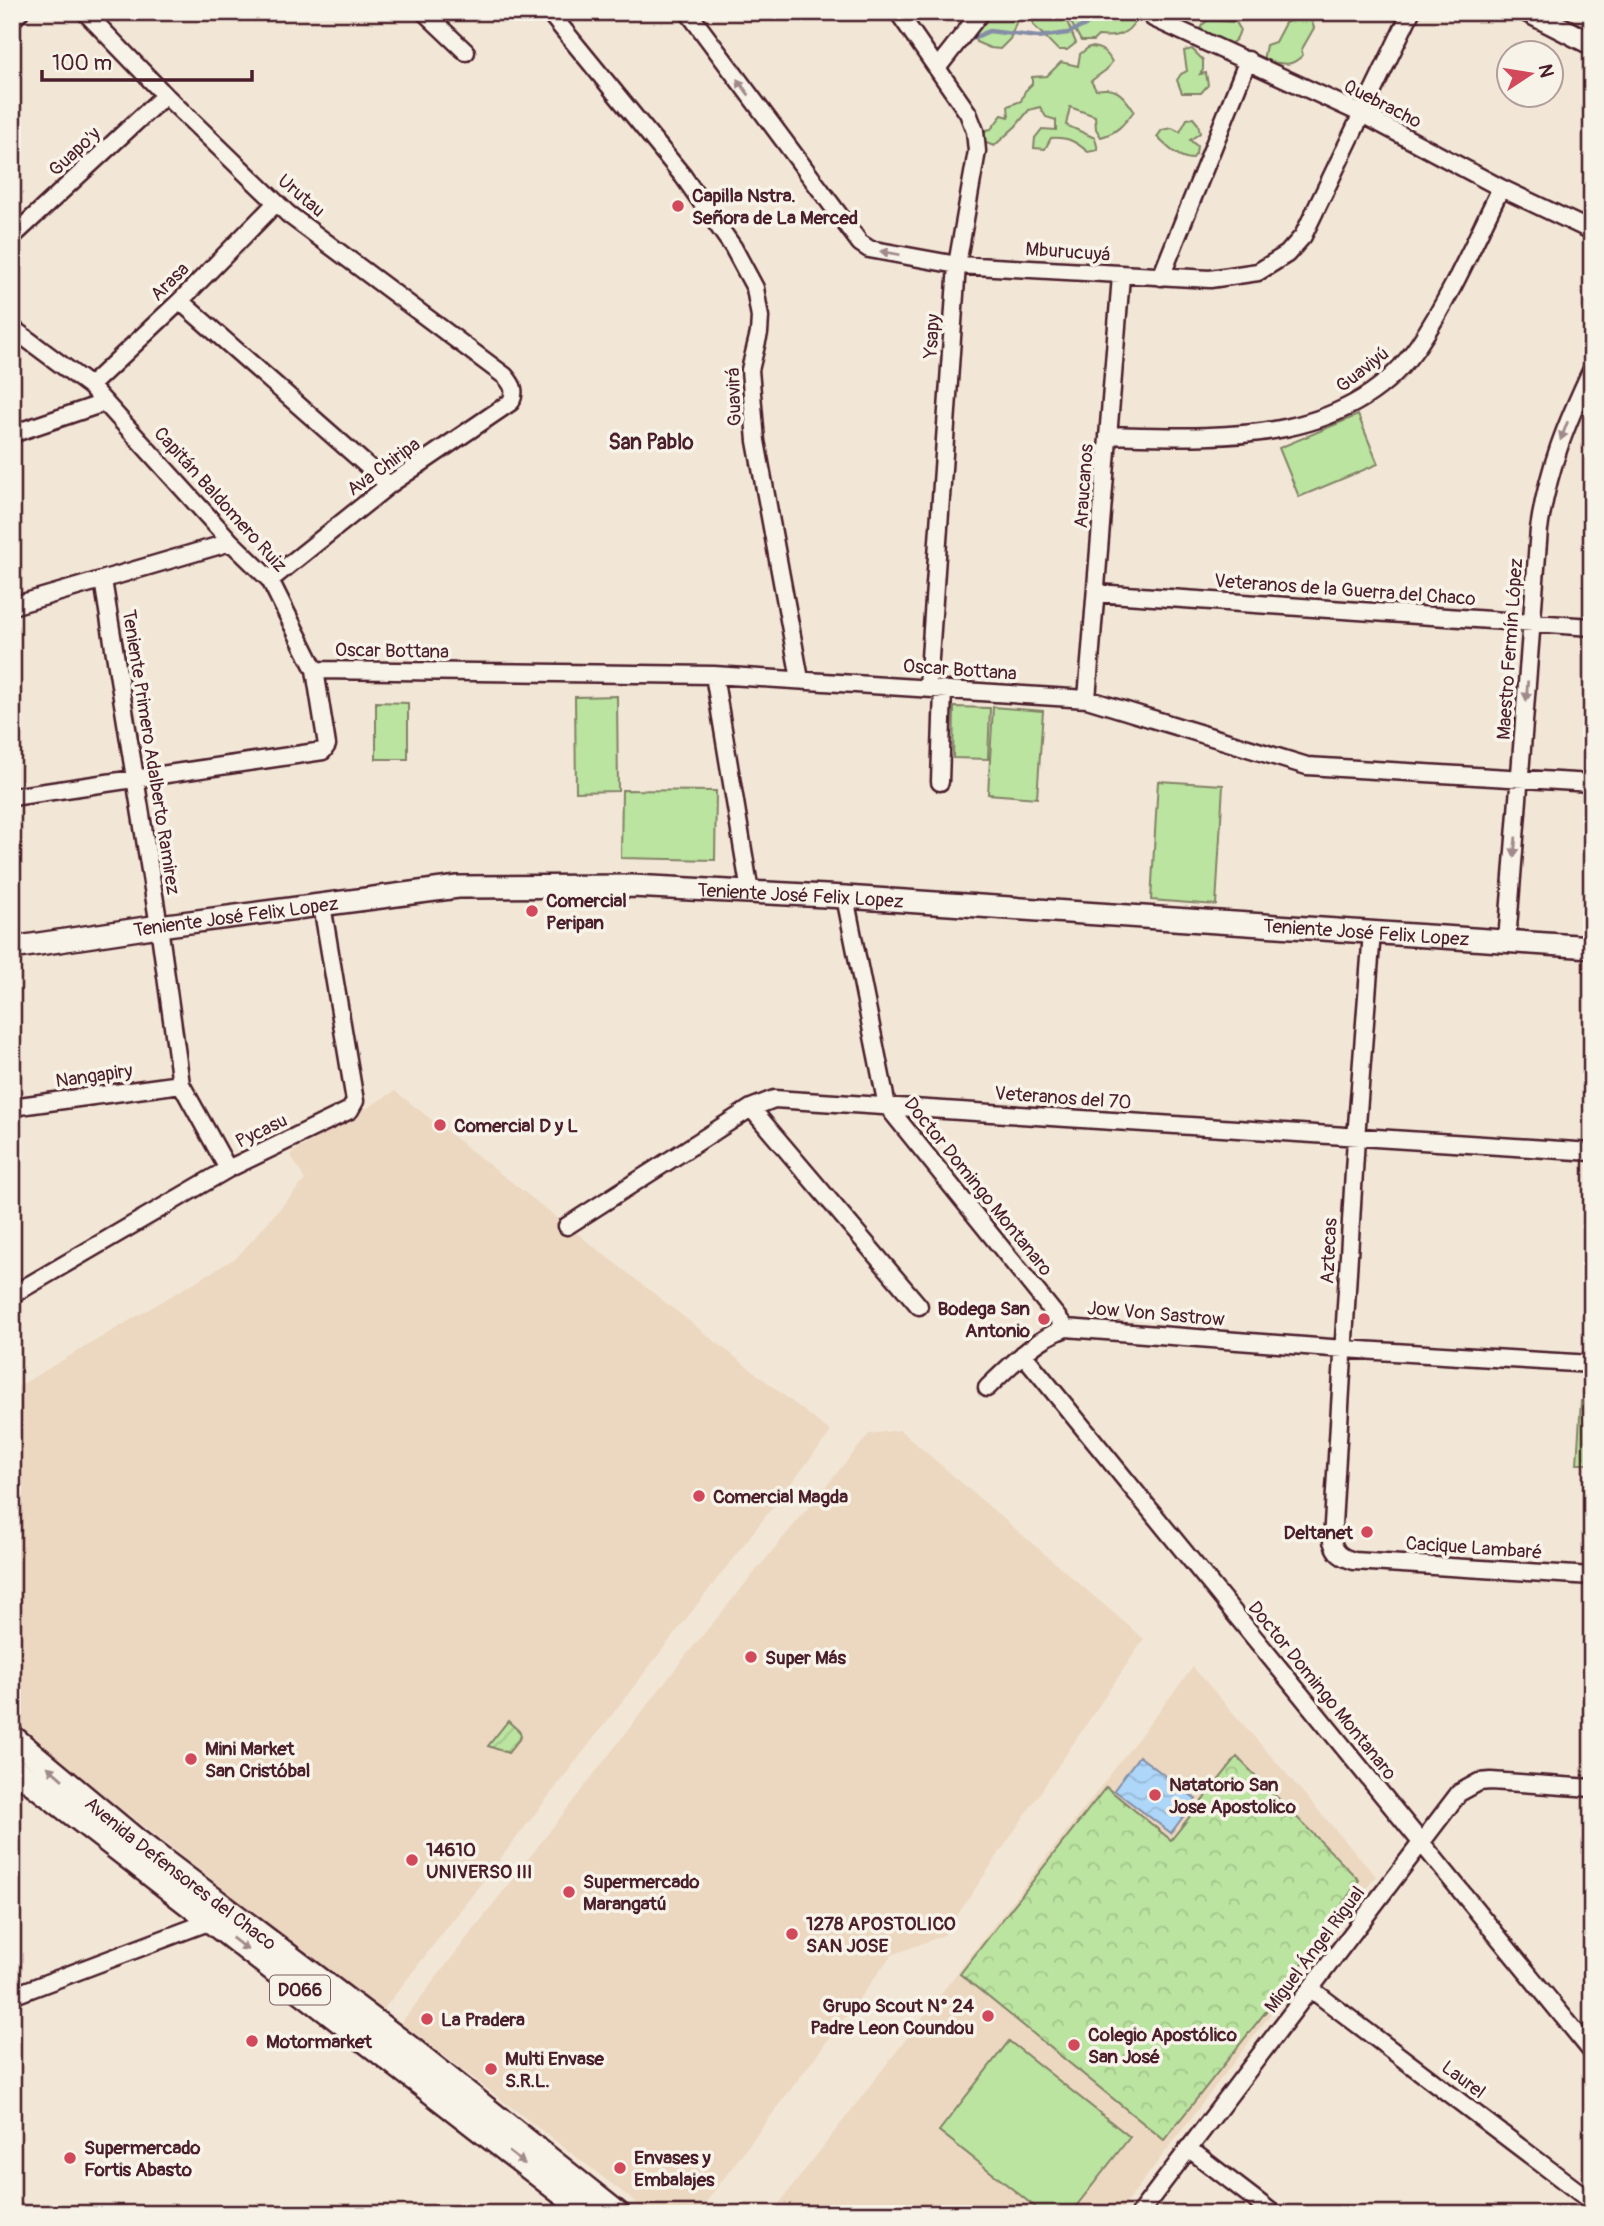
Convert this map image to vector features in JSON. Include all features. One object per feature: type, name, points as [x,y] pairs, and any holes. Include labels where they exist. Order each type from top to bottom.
[{"type":"highway","name":"Avenida Defensores del Chaco","points":[[15,1738],[138,1842],[618,2214]]},
{"type":"highway","name":"Avenida Defensores del Chaco","points":[[12,1767],[583,2212]]},
{"type":"highway","points":[[274,1970],[293,1974],[382,2032],[466,2106],[478,2128]]},
{"type":"main road","points":[[1529,12],[1592,44]]},
{"type":"main road","name":"Teniente José Felix Lopez","points":[[12,948],[457,887],[632,886],[845,897],[1592,947]]},
{"type":"street","points":[[12,20],[20,12]]},
{"type":"street","name":"Urutau","points":[[85,12],[165,95],[276,203],[299,223],[506,376],[513,386]]},
{"type":"street","points":[[424,12],[466,52]]},
{"type":"street","name":"Guavirá","points":[[549,12],[683,176],[733,247],[755,288],[760,317],[750,370],[756,441],[800,679]]},
{"type":"street","name":"Mburucuyá","points":[[688,12],[860,243],[869,249],[957,265],[1210,279],[1258,272],[1287,254],[1303,236],[1411,12]]},
{"type":"street","name":"Ysapy","points":[[898,12],[968,113],[975,131],[977,151],[957,265],[936,688],[940,782]]},
{"type":"street","points":[[938,67],[981,12]]},
{"type":"street","name":"Quebracho","points":[[1153,18],[1362,114],[1500,188],[1592,231]]},
{"type":"street","points":[[1161,277],[1248,60]]},
{"type":"street","name":"Guapo'y","points":[[12,237],[165,95]]},
{"type":"street","name":"Guaviyú","points":[[1108,435],[1247,435],[1300,425],[1350,408],[1394,374],[1418,346],[1441,309],[1500,188]]},
{"type":"street","name":"Arasa","points":[[90,386],[180,301],[276,203]]},
{"type":"street","name":"Araucanos","points":[[1087,699],[1121,275]]},
{"type":"street","points":[[180,301],[389,485]]},
{"type":"street","name":"Capitán Baldomero Ruiz","points":[[12,328],[90,386],[270,580],[315,670],[327,746],[323,751],[135,779]]},
{"type":"street","name":"Maestro Fermín López","points":[[1507,941],[1539,529],[1547,481],[1564,430],[1592,369]]},
{"type":"street","name":"Ava Chiripa","points":[[270,580],[389,485],[511,402],[514,395],[513,386]]},
{"type":"street","points":[[12,435],[104,403]]},
{"type":"street","points":[[12,606],[232,542]]},
{"type":"street","name":"Teniente Primero Adalberto Ramirez","points":[[103,580],[159,926],[181,1084],[228,1169]]},
{"type":"street","name":"Veteranos de la Guerra del Chaco","points":[[1096,593],[1592,627]]},
{"type":"street","name":"Oscar Bottana","points":[[315,670],[714,675],[1087,699],[1307,766],[1592,783]]},
{"type":"street","points":[[714,675],[750,892]]},
{"type":"street","points":[[12,797],[135,779]]},
{"type":"street","name":"Doctor Domingo Montanaro","points":[[845,897],[887,1106],[1066,1328]]},
{"type":"street","name":"Pycasu","points":[[12,1295],[228,1169],[350,1110],[355,1101],[322,905]]},
{"type":"street","name":"Aztecas","points":[[1354,1561],[1337,1554],[1332,1541],[1356,1138],[1372,932]]},
{"type":"street","name":"Nangapiry","points":[[12,1107],[181,1084]]},
{"type":"street","name":"Veteranos del 70","points":[[567,1226],[751,1108],[774,1099],[1592,1152]]},
{"type":"street","points":[[751,1108],[919,1306]]},
{"type":"street","name":"Jow Von Sastrow","points":[[987,1388],[1023,1354],[1053,1332],[1066,1328],[1592,1364]]},
{"type":"street","name":"Doctor Domingo Montanaro","points":[[1023,1354],[1592,2052]]},
{"type":"street","name":"Cacique Lambaré","points":[[1354,1561],[1592,1576]]},
{"type":"street","name":"Miguel Ángel Rigual","points":[[1139,2214],[1459,1793],[1479,1782],[1592,1788]]},
{"type":"street","points":[[12,1996],[211,1921]]},
{"type":"street","name":"Laurel","points":[[1311,1989],[1592,2202]]},
{"type":"street","points":[[1188,2148],[1274,2214]]},
{"type":"shaded area","points":[[395,1091],[831,1432],[381,2013],[12,1723],[12,1390],[237,1257],[305,1180],[290,1154]]},
{"type":"shaded area","points":[[900,1430],[1144,1639],[944,1935],[892,1955],[697,2214],[651,2214],[401,2023],[683,1659],[869,1434]]},
{"type":"shaded area","name":"Colegio Apostólico San José","points":[[1193,1667],[1376,1876],[1118,2214],[771,2214]]},
{"type":"green space","points":[[985,12],[1020,12],[1010,39],[1000,49],[976,42],[974,32]]},
{"type":"green space","points":[[1034,12],[1063,12],[1076,43],[1067,50],[1058,50],[1033,25]]},
{"type":"green space","points":[[1139,12],[1133,25],[1124,33],[1098,36],[1093,41],[1081,41],[1066,13]]},
{"type":"green space","points":[[1291,12],[1309,12],[1314,28],[1302,49],[1302,56],[1288,64],[1263,61],[1266,45],[1275,42],[1285,23],[1294,19]]},
{"type":"green space","points":[[1208,20],[1236,22],[1240,29],[1237,37],[1226,46],[1199,32]]},
{"type":"green space","points":[[1089,47],[1103,51],[1112,62],[1091,81],[1096,90],[1114,90],[1134,111],[1120,127],[1101,137],[1096,129],[1095,116],[1070,107],[1066,125],[1095,138],[1098,150],[1088,152],[1071,140],[1062,138],[1051,138],[1045,149],[1034,148],[1035,138],[1042,129],[1056,130],[1056,120],[1046,117],[1040,107],[1029,110],[994,146],[981,141],[986,130],[991,129],[1002,115],[1009,117],[1008,106],[1021,101],[1032,84],[1032,77],[1047,76],[1061,62],[1078,66],[1080,54]]},
{"type":"green space","points":[[1192,49],[1203,60],[1200,74],[1206,73],[1208,85],[1201,93],[1182,93],[1177,80],[1187,71],[1184,51]]},
{"type":"green space","points":[[1193,118],[1200,133],[1190,140],[1197,146],[1192,159],[1178,154],[1157,137],[1162,130],[1172,128],[1180,132],[1187,119]]},
{"type":"green space","points":[[1358,415],[1378,464],[1299,497],[1279,448]]},
{"type":"green space","points":[[617,696],[618,791],[576,792],[575,697]]},
{"type":"green space","points":[[376,702],[408,703],[408,759],[376,759]]},
{"type":"green space","points":[[954,707],[990,708],[988,759],[953,758]]},
{"type":"green space","points":[[993,707],[1043,711],[1037,798],[988,794]]},
{"type":"green space","points":[[1158,781],[1223,785],[1216,905],[1151,900]]},
{"type":"green space","points":[[622,790],[716,791],[715,860],[621,858]]},
{"type":"green space","points":[[1581,1401],[1592,1402],[1592,1464],[1577,1464]]},
{"type":"green space","points":[[508,1721],[520,1732],[521,1737],[508,1753],[488,1746]]},
{"type":"green space","points":[[1237,1757],[1359,1880],[1294,1976],[1164,2140],[960,1974],[1106,1787],[1171,1840]]},
{"type":"green space","points":[[1009,2041],[1130,2137],[1070,2214],[1044,2214],[939,2131]]},
{"type":"water","name":"Natatorio San Jose Apostolico","points":[[1139,1756],[1196,1799],[1171,1833],[1114,1790]]},
{"type":"waterway","points":[[965,42],[989,31],[1038,37],[1068,33],[1099,19],[1107,12]]},
{"type":"place","name":"Capilla Nstra. Señora de La Merced","points":[[678,206]]},
{"type":"place","name":"Comercial Peripan","points":[[532,911]]},
{"type":"place","name":"Comercial D y L","points":[[440,1125]]},
{"type":"place","name":"Bodega San Antonio","points":[[1044,1319]]},
{"type":"place","name":"Comercial Magda","points":[[699,1496]]},
{"type":"place","name":"Deltanet","points":[[1367,1532]]},
{"type":"place","name":"Super Más","points":[[751,1657]]},
{"type":"place","name":"Mini Market San Cristóbal","points":[[191,1759]]},
{"type":"place","name":"Natatorio San Jose Apostolico","points":[[1155,1795]]},
{"type":"place","name":"14610 UNIVERSO III","points":[[412,1860]]},
{"type":"place","name":"Supermercado Marangatú","points":[[569,1892]]},
{"type":"place","name":"1278 APOSTOLICO SAN JOSE","points":[[792,1934]]},
{"type":"place","name":"Grupo Scout N° 24 Padre Leon Coundou","points":[[988,2016]]},
{"type":"place","name":"La Pradera","points":[[427,2019]]},
{"type":"place","name":"Motormarket","points":[[252,2041]]},
{"type":"place","name":"Colegio Apostólico San José","points":[[1074,2045]]},
{"type":"place","name":"Multi Envase S.R.L.","points":[[491,2069]]},
{"type":"place","name":"Supermercado Fortis Abasto","points":[[70,2158]]},
{"type":"place","name":"Envases y Embalajes","points":[[620,2168]]},
{"type":"district","name":"San Pablo","points":[[651,442]]}]
